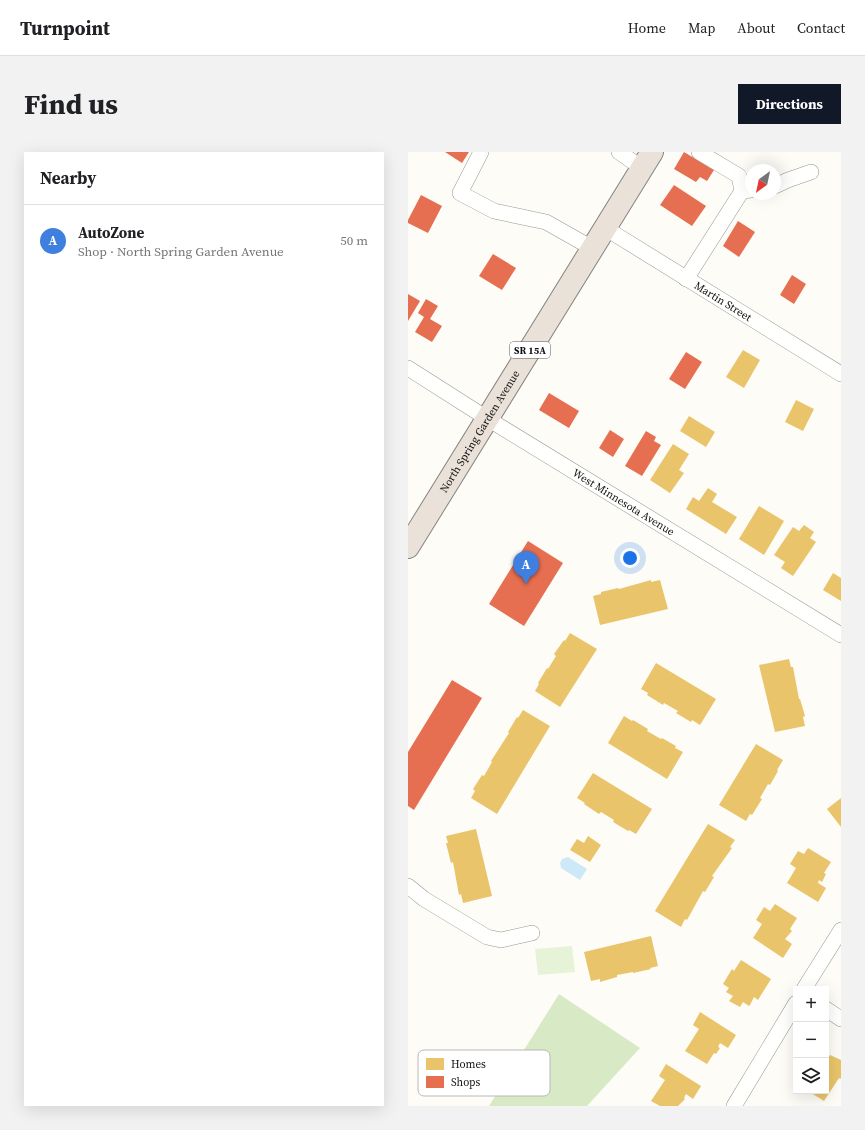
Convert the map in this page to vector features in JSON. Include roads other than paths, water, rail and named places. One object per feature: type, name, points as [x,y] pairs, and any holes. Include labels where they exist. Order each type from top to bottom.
[{"type":"highway","name":"North Spring Garden Avenue","points":[[408,547],[647,160]]},
{"type":"street","points":[[481,152],[460,193],[494,211],[546,222],[592,248]]},
{"type":"street","points":[[619,152],[647,160]]},
{"type":"street","points":[[702,154],[739,176],[745,188]]},
{"type":"street","points":[[781,183],[811,172]]},
{"type":"street","points":[[686,279],[745,191]]},
{"type":"street","name":"Martin Street","points":[[604,228],[841,374]]},
{"type":"street","name":"West Minnesota Avenue","points":[[408,368],[488,419],[841,635]]},
{"type":"street","points":[[408,886],[424,900],[487,937],[494,939],[507,939],[532,933]]},
{"type":"street","points":[[806,986],[841,930]]},
{"type":"street","points":[[734,1106],[793,1008]]},
{"type":"street","points":[[829,1012],[841,1019]]},
{"type":"water","points":[[568,857],[587,869],[580,880],[561,868],[560,863],[562,859]]},
{"type":"place","name":"AutoZone","points":[[526,584]]}]
